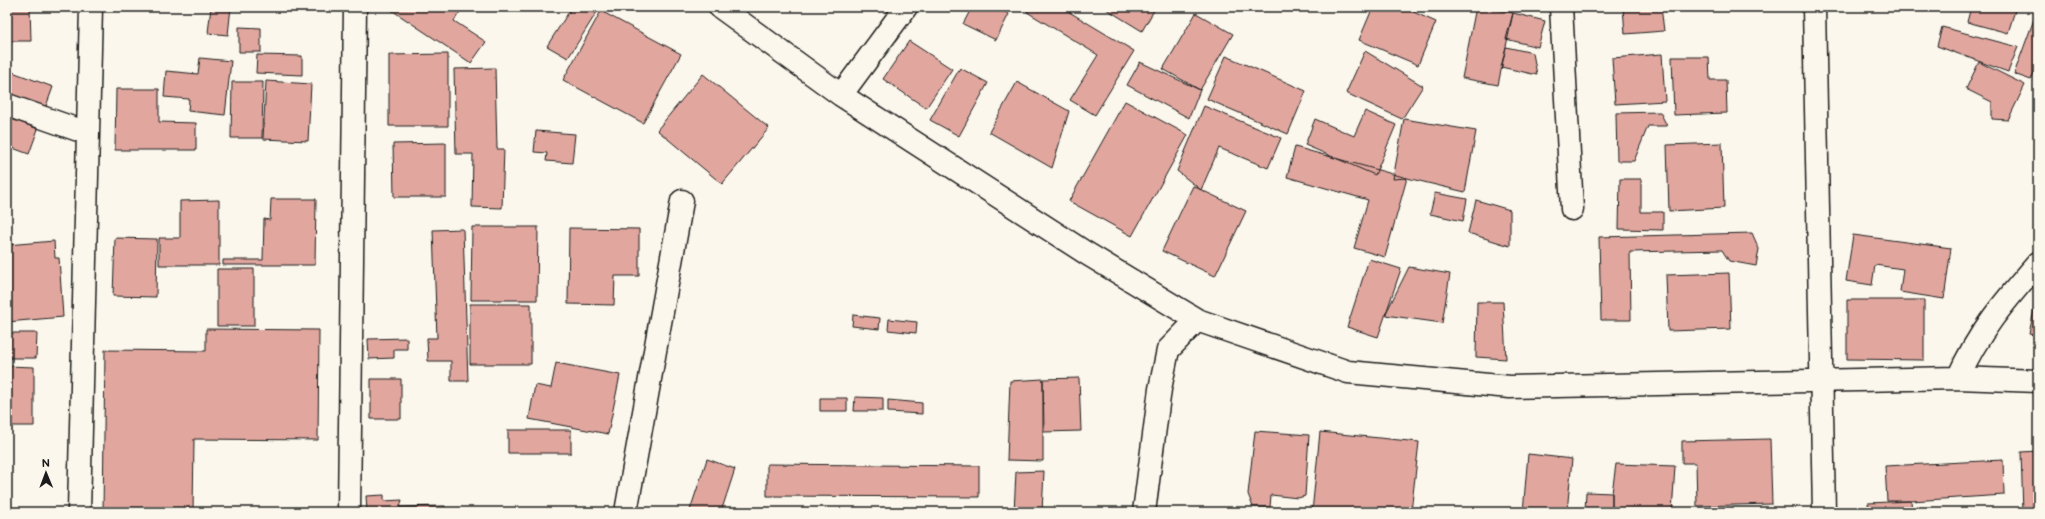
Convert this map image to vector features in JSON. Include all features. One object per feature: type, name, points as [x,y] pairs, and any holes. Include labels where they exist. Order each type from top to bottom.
[{"type":"street","points":[[79,512],[91,7]]},
{"type":"street","points":[[349,512],[355,7]]},
{"type":"street","points":[[720,7],[841,94],[1080,248],[1197,320],[1348,372],[1510,387],[1958,378],[2038,382]]},
{"type":"street","points":[[841,94],[906,7]]},
{"type":"street","points":[[1561,7],[1572,209]]},
{"type":"street","points":[[1814,7],[1824,512]]},
{"type":"street","points":[[7,105],[87,133]]},
{"type":"street","points":[[626,512],[682,201]]},
{"type":"street","points":[[1958,378],[1970,351],[1998,310],[2038,263]]},
{"type":"street","points":[[1144,512],[1160,389],[1168,350],[1197,320]]},
{"type":"building","points":[[7,7],[30,7],[31,41],[7,41]]},
{"type":"building","points":[[211,7],[231,7],[228,35],[208,33]]},
{"type":"building","points":[[387,7],[463,7],[454,21],[486,42],[471,63]]},
{"type":"building","points":[[572,7],[600,7],[568,58],[547,46]]},
{"type":"building","points":[[972,7],[995,7],[1009,14],[996,40],[963,24]]},
{"type":"building","points":[[1031,7],[1061,7],[1134,51],[1095,115],[1070,100],[1098,55],[1027,12]]},
{"type":"building","points":[[1103,7],[1156,7],[1142,31]]},
{"type":"building","points":[[1373,7],[1402,7],[1436,22],[1418,65],[1359,40]]},
{"type":"building","points":[[1476,7],[1486,7],[1513,13],[1498,85],[1462,78]]},
{"type":"building","points":[[1623,7],[1661,7],[1664,31],[1625,34]]},
{"type":"building","points":[[1971,7],[2016,7],[2008,33],[1967,22]]},
{"type":"building","points":[[601,11],[681,54],[643,123],[563,80]]},
{"type":"building","points":[[2037,11],[2038,63],[2031,80],[2014,74]]},
{"type":"building","points":[[1196,13],[1233,34],[1200,90],[1163,69]]},
{"type":"building","points":[[1513,13],[1545,21],[1538,47],[1506,39]]},
{"type":"building","points":[[239,27],[261,28],[261,52],[239,52]]},
{"type":"building","points":[[1942,27],[2018,47],[2008,72],[1937,46]]},
{"type":"building","points":[[909,41],[952,69],[926,108],[883,79]]},
{"type":"building","points":[[1506,47],[1533,53],[1537,75],[1501,67]]},
{"type":"building","points":[[1365,51],[1423,86],[1402,119],[1346,93]]},
{"type":"building","points":[[448,54],[448,126],[389,126],[389,55]]},
{"type":"building","points":[[1662,54],[1665,101],[1615,104],[1612,58]]},
{"type":"building","points":[[257,55],[302,56],[302,75],[256,73]]},
{"type":"building","points":[[1226,56],[1306,91],[1288,134],[1207,99]]},
{"type":"building","points":[[1672,57],[1709,57],[1710,80],[1726,80],[1727,113],[1674,115]]},
{"type":"building","points":[[200,58],[231,61],[225,115],[188,111],[189,99],[164,97],[166,71],[198,74]]},
{"type":"building","points":[[1140,62],[1200,90],[1189,118],[1127,85]]},
{"type":"building","points":[[1979,62],[2025,85],[2008,120],[1992,119],[1992,102],[1966,89]]},
{"type":"building","points":[[495,68],[497,149],[504,149],[502,208],[472,207],[473,154],[456,154],[454,69]]},
{"type":"building","points":[[960,68],[988,83],[959,136],[930,120]]},
{"type":"building","points":[[7,70],[53,87],[45,109],[7,96]]},
{"type":"building","points":[[703,74],[769,128],[722,184],[657,130]]},
{"type":"building","points":[[266,81],[311,84],[308,141],[263,139]]},
{"type":"building","points":[[232,82],[263,82],[262,138],[231,138]]},
{"type":"building","points":[[1017,82],[1069,111],[1052,168],[989,132]]},
{"type":"building","points":[[116,89],[159,89],[159,122],[196,123],[196,150],[115,150]]},
{"type":"building","points":[[1125,101],[1188,135],[1132,236],[1069,201]]},
{"type":"building","points":[[1204,106],[1281,138],[1268,168],[1219,148],[1201,190],[1177,171]]},
{"type":"building","points":[[1365,111],[1396,125],[1375,175],[1305,145],[1315,119],[1354,136]]},
{"type":"building","points":[[1660,112],[1667,126],[1648,126],[1634,161],[1617,161],[1616,113]]},
{"type":"building","points":[[7,117],[38,129],[29,154],[7,146]]},
{"type":"building","points":[[1404,119],[1476,131],[1465,192],[1407,178],[1393,179]]},
{"type":"building","points":[[536,131],[575,134],[572,163],[546,161],[547,153],[534,152]]},
{"type":"building","points":[[446,143],[446,197],[394,197],[393,144]]},
{"type":"building","points":[[1722,143],[1724,208],[1669,211],[1667,145]]},
{"type":"building","points":[[1295,147],[1407,178],[1385,257],[1354,248],[1368,200],[1287,177]]},
{"type":"building","points":[[1620,179],[1641,179],[1641,212],[1663,212],[1663,230],[1619,229]]},
{"type":"building","points":[[1193,186],[1246,211],[1215,276],[1162,251]]},
{"type":"building","points":[[1435,193],[1467,199],[1463,221],[1430,214]]},
{"type":"building","points":[[271,199],[316,199],[315,265],[223,265],[223,260],[263,260],[264,219],[270,220]]},
{"type":"building","points":[[219,200],[219,265],[159,265],[159,238],[180,238],[180,201]]},
{"type":"building","points":[[1476,200],[1510,210],[1510,246],[1468,233]]},
{"type":"building","points":[[472,227],[538,227],[537,300],[471,300]]},
{"type":"building","points":[[569,228],[639,229],[639,276],[615,276],[614,305],[568,304]]},
{"type":"building","points":[[463,229],[468,381],[451,381],[451,361],[428,361],[427,338],[437,338],[433,230]]},
{"type":"building","points":[[1752,233],[1759,249],[1756,266],[1729,261],[1722,250],[1630,252],[1631,320],[1601,320],[1599,237]]},
{"type":"building","points":[[1853,235],[1951,248],[1944,299],[1900,292],[1903,269],[1875,265],[1872,285],[1846,281]]},
{"type":"building","points":[[115,238],[157,239],[156,297],[113,296]]},
{"type":"building","points":[[54,241],[55,258],[59,258],[63,317],[7,322],[7,245]]},
{"type":"building","points":[[1369,259],[1401,269],[1378,337],[1347,327]]},
{"type":"building","points":[[1409,267],[1450,274],[1442,323],[1385,315]]},
{"type":"building","points":[[217,269],[254,269],[254,326],[217,326]]},
{"type":"building","points":[[1729,273],[1731,329],[1668,331],[1666,275]]},
{"type":"building","points":[[2038,290],[2038,336],[2029,334]]},
{"type":"building","points":[[1847,300],[1924,300],[1924,360],[1847,359]]},
{"type":"building","points":[[1477,302],[1503,302],[1506,359],[1476,357]]},
{"type":"building","points":[[470,304],[531,304],[531,364],[470,364]]},
{"type":"building","points":[[853,315],[880,318],[879,329],[852,326]]},
{"type":"building","points":[[889,319],[917,322],[916,333],[888,330]]},
{"type":"building","points":[[206,329],[319,330],[318,440],[194,439],[193,512],[103,512],[105,350],[206,351]]},
{"type":"building","points":[[7,333],[37,333],[36,358],[7,358]]},
{"type":"building","points":[[407,338],[407,349],[394,349],[394,358],[369,359],[368,339]]},
{"type":"building","points":[[556,363],[620,375],[608,434],[529,419],[535,385],[551,388]]},
{"type":"building","points":[[7,366],[34,367],[34,426],[7,426]]},
{"type":"building","points":[[1079,378],[1081,431],[1044,432],[1043,379]]},
{"type":"building","points":[[371,379],[401,379],[401,419],[371,419]]},
{"type":"building","points":[[1043,379],[1043,461],[1007,460],[1010,381]]},
{"type":"building","points":[[855,397],[883,398],[883,411],[854,411]]},
{"type":"building","points":[[820,398],[847,398],[847,411],[820,411]]},
{"type":"building","points":[[888,400],[922,403],[922,414],[888,412]]},
{"type":"building","points":[[508,430],[571,430],[571,453],[508,453]]},
{"type":"building","points":[[1255,431],[1309,435],[1305,496],[1298,498],[1271,495],[1270,507],[1253,507],[1248,494]]},
{"type":"building","points":[[1320,432],[1419,442],[1411,512],[1312,512]]},
{"type":"building","points":[[1770,439],[1772,504],[1697,506],[1696,463],[1682,463],[1682,441]]},
{"type":"building","points":[[2038,451],[2038,512],[2023,512],[2021,452]]},
{"type":"building","points":[[1528,454],[1572,459],[1567,512],[1523,512]]},
{"type":"building","points":[[707,459],[735,469],[721,512],[697,512],[690,510]]},
{"type":"building","points":[[2003,460],[2004,495],[1911,501],[1887,501],[1885,466]]},
{"type":"building","points":[[767,464],[979,466],[979,497],[767,496]]},
{"type":"building","points":[[1616,464],[1675,466],[1672,512],[1612,512],[1612,493]]},
{"type":"building","points":[[1044,471],[1042,512],[1014,512],[1016,472]]},
{"type":"building","points":[[1586,492],[1612,493],[1612,512],[1585,512]]},
{"type":"building","points":[[384,495],[384,501],[402,500],[400,507],[445,506],[445,512],[367,512],[366,496]]},
{"type":"building","points":[[1911,501],[1912,512],[1869,512],[1868,503]]}]
